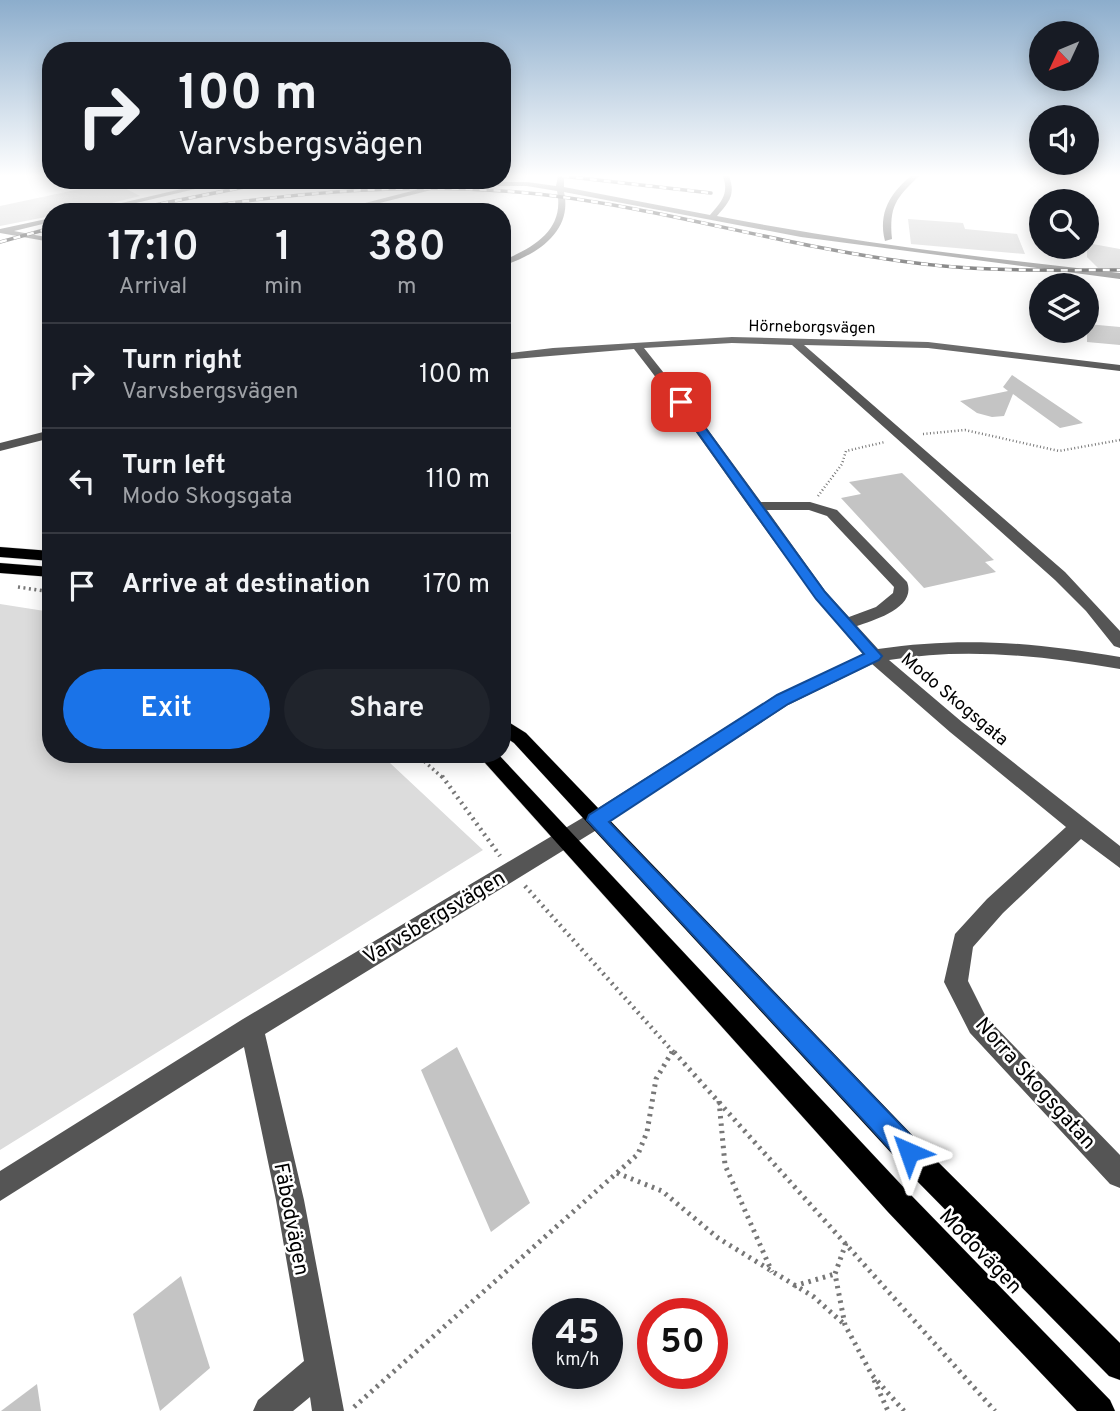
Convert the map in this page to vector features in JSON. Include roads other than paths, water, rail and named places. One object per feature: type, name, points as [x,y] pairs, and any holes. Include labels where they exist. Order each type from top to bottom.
[{"type":"main road","points":[[0,552],[42,555]]},
{"type":"main road","points":[[0,568],[42,571]]},
{"type":"main road","name":"Modovägen","points":[[511,731],[520,737],[927,1171],[1120,1365]]},
{"type":"main road","name":"Modovägen","points":[[494,763],[898,1202],[1099,1411]]},
{"type":"street","points":[[511,259],[543,242]]},
{"type":"street","points":[[845,242],[1120,276]]},
{"type":"street","name":"Hörneborgsvägen","points":[[511,356],[732,340],[928,345],[1120,368]]},
{"type":"street","points":[[795,342],[1060,576],[1120,642]]},
{"type":"street","name":"Modo Skogsgata","points":[[637,346],[694,418],[821,596],[874,656],[956,727],[1120,858]]},
{"type":"street","points":[[0,447],[42,436]]},
{"type":"street","points":[[757,506],[822,508],[832,513],[902,586],[902,594],[896,603],[846,624]]},
{"type":"street","name":"Varvsbergsvägen","points":[[0,1188],[252,1028],[596,820],[782,700],[874,656],[919,649],[985,647],[1041,650],[1120,663]]},
{"type":"street","name":"Norra Skogsgatan","points":[[1080,827],[995,906],[963,942],[956,982],[978,1025],[1120,1174]]},
{"type":"street","name":"Fäbodvägen","points":[[252,1028],[290,1200],[328,1411]]},
{"type":"street","points":[[269,1411],[320,1368]]},
{"type":"railway","points":[[791,242],[934,265],[987,269],[1120,270]]}]
